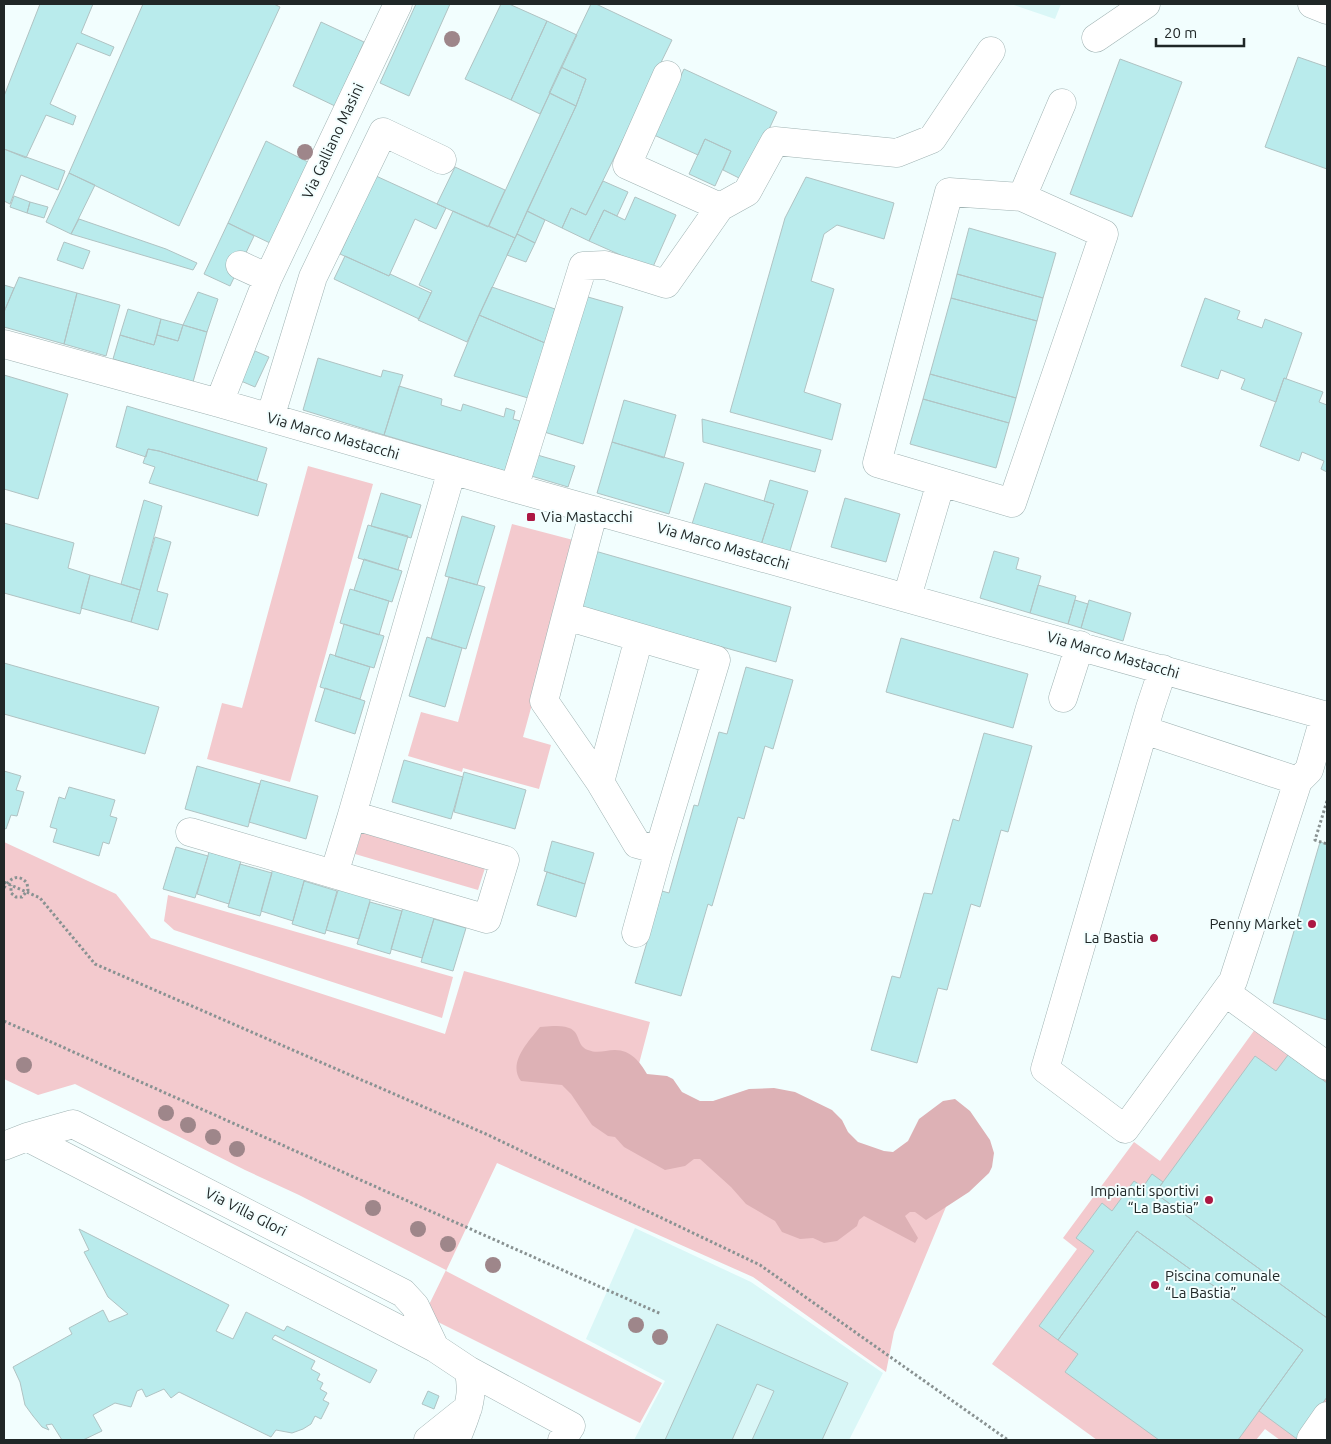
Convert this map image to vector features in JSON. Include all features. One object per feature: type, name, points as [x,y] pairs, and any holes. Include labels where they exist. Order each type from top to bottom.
[{"type":"street","name":"Via Galliano Masini","points":[[219,403],[268,278],[378,31],[398,4]]},
{"type":"street","points":[[1096,38],[1146,4]]},
{"type":"street","points":[[1312,4],[1327,10]]},
{"type":"street","points":[[514,488],[583,266],[605,265],[666,284],[720,208],[747,192],[775,141],[897,153],[932,139],[991,51]]},
{"type":"street","points":[[667,75],[627,165],[720,208]]},
{"type":"street","points":[[1022,197],[1062,103]]},
{"type":"street","points":[[270,418],[313,277],[383,132],[442,160]]},
{"type":"street","points":[[949,192],[1022,197],[1104,234],[1012,503],[877,463],[949,192]]},
{"type":"street","points":[[240,265],[268,278]]},
{"type":"street","name":"Via Marco Mastacchi","points":[[4,344],[1080,645],[1326,716]]},
{"type":"street","points":[[334,874],[452,470]]},
{"type":"street","points":[[907,597],[940,482]]},
{"type":"street","points":[[594,510],[544,701],[600,782],[637,844],[659,850]]},
{"type":"street","points":[[566,616],[716,660],[636,933]]},
{"type":"street","points":[[600,782],[638,638]]},
{"type":"street","points":[[1063,698],[1080,645]]},
{"type":"street","points":[[1163,669],[1045,1069],[1126,1129],[1233,980],[1298,781],[1309,770],[1326,716]]},
{"type":"street","points":[[1144,730],[1298,781]]},
{"type":"street","points":[[190,832],[487,918],[505,860],[352,815]]},
{"type":"street","points":[[1225,992],[1327,1066]]},
{"type":"street","name":"Via Villa Glori","points":[[16,1141],[73,1124],[389,1285],[403,1293],[415,1306],[435,1348],[468,1370],[571,1426],[562,1440]]},
{"type":"street","points":[[456,1440],[472,1391],[472,1381],[468,1370]]},
{"type":"street","points":[[428,1440],[468,1408]]},
{"type":"street","points":[[1311,1439],[1327,1416]]},
{"type":"path","points":[[1327,801],[1315,840],[1327,844]]},
{"type":"path","points":[[4,888],[7,882],[15,877],[23,878],[27,882],[28,890],[22,897],[16,897],[10,893],[11,885]]},
{"type":"path","points":[[4,882],[40,898],[95,964],[486,1134],[760,1265],[1008,1440]]},
{"type":"path","points":[[4,1021],[662,1314]]},
{"type":"shaded area","points":[[1011,4],[1061,4],[1055,19]]},
{"type":"shaded area","points":[[308,466],[373,484],[290,782],[207,759],[222,703],[242,708]]},
{"type":"shaded area","points":[[512,524],[577,541],[523,737],[551,745],[539,789],[463,768],[462,772],[408,756],[421,712],[458,722]]},
{"type":"shaded area","points":[[362,831],[485,868],[478,890],[355,854]]},
{"type":"shaded area","points":[[4,842],[116,894],[151,938],[445,1034],[464,971],[650,1022],[631,1094],[948,1202],[894,1332],[886,1372],[753,1277],[497,1163],[446,1271],[662,1383],[640,1423],[424,1315],[446,1270],[75,1084],[38,1095],[4,1079]]},
{"type":"shaded area","points":[[168,895],[453,977],[442,1018],[174,930],[164,921]]},
{"type":"shaded area","name":"Impianti sportivi “La Bastia”","points":[[1266,1014],[1327,1059],[1327,1405],[1301,1440],[1280,1440],[1265,1429],[1256,1440],[1097,1440],[992,1364],[1077,1249],[1063,1238],[1134,1142],[1160,1161]]},
{"type":"shaded area","points":[[553,1026],[573,1030],[584,1048],[588,1050],[598,1052],[615,1050],[630,1054],[638,1061],[647,1074],[667,1076],[673,1079],[682,1092],[700,1101],[713,1101],[749,1089],[774,1088],[795,1092],[832,1110],[858,1142],[884,1151],[893,1152],[908,1141],[919,1119],[943,1101],[955,1099],[970,1111],[990,1140],[994,1153],[992,1167],[989,1173],[969,1192],[926,1220],[915,1212],[910,1212],[905,1216],[918,1238],[915,1243],[864,1216],[859,1220],[857,1226],[837,1241],[824,1243],[813,1238],[800,1239],[782,1232],[775,1221],[746,1204],[731,1187],[700,1159],[694,1159],[685,1166],[665,1170],[624,1147],[615,1137],[608,1136],[592,1125],[571,1094],[562,1085],[521,1081],[517,1074],[517,1067],[525,1045],[540,1027]]},
{"type":"shaded area","points":[[635,1228],[751,1282],[883,1373],[849,1440],[634,1440],[665,1381],[586,1339]]},
{"type":"building","points":[[40,4],[93,4],[81,33],[114,47],[110,56],[77,43],[50,104],[76,116],[73,125],[46,115],[26,158],[4,149],[4,96]]},
{"type":"building","points":[[143,4],[274,4],[280,7],[179,226],[69,173]]},
{"type":"building","points":[[416,4],[450,4],[409,96],[380,83]]},
{"type":"building","points":[[501,4],[509,4],[547,21],[511,100],[465,79]]},
{"type":"building","points":[[591,4],[596,4],[672,40],[586,215],[571,208],[562,228],[527,211],[576,106],[586,79],[561,67]]},
{"type":"building","points":[[547,21],[577,35],[540,114],[511,100]]},
{"type":"building","points":[[321,22],[364,42],[335,106],[293,86]]},
{"type":"building","points":[[1298,57],[1327,67],[1327,169],[1265,147]]},
{"type":"building","points":[[1120,59],[1182,82],[1132,217],[1070,194]]},
{"type":"building","points":[[561,67],[586,79],[576,106],[549,93]]},
{"type":"building","points":[[684,69],[777,112],[745,181],[723,170],[731,151],[705,139],[698,155],[654,135]]},
{"type":"building","points":[[550,93],[576,106],[515,238],[489,226]]},
{"type":"building","points":[[705,139],[731,151],[715,186],[689,174]]},
{"type":"building","points":[[266,141],[308,162],[270,243],[228,223]]},
{"type":"building","points":[[4,149],[65,171],[58,190],[21,175],[10,204],[4,201]]},
{"type":"building","points":[[455,167],[505,190],[488,227],[437,204]]},
{"type":"building","points":[[69,173],[95,185],[71,234],[46,222]]},
{"type":"building","points":[[376,176],[446,208],[436,229],[415,219],[389,276],[340,254]]},
{"type":"building","points":[[806,177],[894,203],[884,239],[837,225],[824,234],[811,281],[834,289],[804,392],[841,404],[832,440],[730,412],[785,218]]},
{"type":"building","points":[[603,181],[628,192],[617,216],[604,210],[589,241],[562,228],[571,208],[586,215]]},
{"type":"building","points":[[14,196],[30,202],[27,213],[10,207]]},
{"type":"building","points":[[635,197],[676,215],[652,269],[589,241],[604,210],[625,220]]},
{"type":"building","points":[[30,202],[48,207],[44,218],[27,213]]},
{"type":"building","points":[[453,211],[515,238],[467,342],[418,320],[432,291],[419,285]]},
{"type":"building","points":[[527,211],[545,220],[535,243],[517,234]]},
{"type":"building","points":[[79,219],[166,249],[197,263],[193,270],[71,234]]},
{"type":"building","points":[[228,223],[254,236],[230,286],[204,274]]},
{"type":"building","points":[[969,228],[1056,253],[1043,298],[957,274]]},
{"type":"building","points":[[517,234],[535,243],[526,262],[507,255]]},
{"type":"building","points":[[64,242],[90,251],[83,269],[57,260]]},
{"type":"building","points":[[345,256],[431,293],[419,319],[334,279]]},
{"type":"building","points":[[957,274],[1043,298],[1037,321],[951,298]]},
{"type":"building","points":[[19,277],[77,293],[64,344],[4,327],[4,312]]},
{"type":"building","points":[[4,285],[14,288],[4,312]]},
{"type":"building","points":[[492,287],[555,309],[545,343],[479,315]]},
{"type":"building","points":[[198,292],[218,299],[207,332],[183,325]]},
{"type":"building","points":[[77,293],[120,305],[106,356],[64,344]]},
{"type":"building","points":[[581,295],[623,307],[583,444],[541,431]]},
{"type":"building","points":[[951,298],[1037,321],[1016,398],[930,374]]},
{"type":"building","points":[[1205,298],[1240,311],[1237,319],[1262,328],[1265,319],[1302,333],[1276,402],[1241,389],[1245,379],[1221,370],[1218,379],[1181,366]]},
{"type":"building","points":[[128,309],[161,319],[154,345],[120,335]]},
{"type":"building","points":[[479,315],[545,343],[528,398],[454,376]]},
{"type":"building","points":[[161,319],[183,325],[178,341],[157,335]]},
{"type":"building","points":[[183,325],[207,332],[193,382],[113,359],[120,335],[154,345],[157,335],[178,341]]},
{"type":"building","points":[[255,351],[269,357],[255,387],[241,381]]},
{"type":"building","points":[[318,358],[381,377],[383,370],[403,375],[384,435],[303,410]]},
{"type":"building","points":[[930,374],[1016,398],[1009,423],[923,399]]},
{"type":"building","points":[[4,375],[68,394],[38,499],[4,489]]},
{"type":"building","points":[[1284,378],[1323,392],[1319,402],[1327,405],[1327,472],[1321,469],[1324,461],[1302,452],[1299,461],[1260,446]]},
{"type":"building","points":[[399,386],[442,399],[441,405],[461,411],[463,404],[504,417],[506,408],[515,411],[513,419],[520,421],[505,471],[384,435]]},
{"type":"building","points":[[923,399],[1009,423],[996,468],[910,444]]},
{"type":"building","points":[[624,400],[676,415],[664,458],[612,442]]},
{"type":"building","points":[[127,406],[267,448],[257,481],[159,451],[148,449],[146,457],[116,447]]},
{"type":"building","points":[[702,419],[821,450],[815,472],[703,442]]},
{"type":"building","points":[[612,442],[684,463],[669,514],[597,493]]},
{"type":"building","points":[[148,449],[267,484],[258,516],[149,483],[155,467],[143,463]]},
{"type":"building","points":[[534,454],[575,466],[568,487],[528,475]]},
{"type":"building","points":[[770,480],[808,491],[789,554],[761,545],[774,504],[764,501]]},
{"type":"building","points":[[705,483],[774,504],[761,545],[692,524]]},
{"type":"building","points":[[381,493],[421,505],[411,538],[371,526]]},
{"type":"building","points":[[845,498],[900,514],[886,562],[831,547]]},
{"type":"building","points":[[144,500],[162,506],[140,590],[121,584]]},
{"type":"building","points":[[462,516],[495,526],[477,585],[445,576]]},
{"type":"building","points":[[4,523],[74,543],[68,568],[90,575],[80,614],[4,593]]},
{"type":"building","points":[[368,525],[408,536],[398,570],[358,558]]},
{"type":"building","points":[[155,537],[171,542],[157,591],[168,594],[158,630],[131,622]]},
{"type":"building","points":[[595,551],[791,607],[776,662],[579,607]]},
{"type":"building","points":[[994,551],[1019,558],[1016,569],[1041,576],[1030,613],[980,598]]},
{"type":"building","points":[[364,559],[402,571],[392,602],[354,590]]},
{"type":"building","points":[[90,575],[140,590],[131,622],[81,608]]},
{"type":"building","points":[[449,577],[485,587],[466,649],[431,639]]},
{"type":"building","points":[[1038,585],[1076,596],[1068,624],[1030,613]]},
{"type":"building","points":[[350,589],[389,601],[379,635],[340,623]]},
{"type":"building","points":[[1075,600],[1088,604],[1081,628],[1068,624]]},
{"type":"building","points":[[1089,600],[1131,613],[1123,641],[1081,628]]},
{"type":"building","points":[[344,624],[384,636],[374,668],[335,656]]},
{"type":"building","points":[[427,637],[462,648],[445,707],[409,696]]},
{"type":"building","points":[[901,638],[1028,674],[1013,728],[886,692]]},
{"type":"building","points":[[330,654],[370,667],[360,699],[320,687]]},
{"type":"building","points":[[4,663],[159,707],[145,754],[4,714]]},
{"type":"building","points":[[746,667],[793,680],[773,749],[765,746],[744,819],[738,817],[712,906],[708,904],[681,996],[635,983],[662,891],[669,893],[694,805],[698,806],[719,732],[727,734]]},
{"type":"building","points":[[325,688],[365,701],[355,734],[315,721]]},
{"type":"building","points":[[984,733],[1032,746],[1008,832],[1001,830],[980,907],[971,904],[947,990],[938,988],[917,1063],[871,1050],[892,976],[900,978],[924,893],[932,894],[953,819],[959,821]]},
{"type":"building","points":[[404,760],[463,777],[451,819],[392,802]]},
{"type":"building","points":[[197,766],[260,784],[248,827],[185,809]]},
{"type":"building","points":[[4,771],[21,776],[16,790],[24,792],[17,816],[11,815],[6,829],[4,828]]},
{"type":"building","points":[[464,772],[526,790],[515,829],[454,812]]},
{"type":"building","points":[[261,780],[318,796],[306,839],[249,822]]},
{"type":"building","points":[[69,787],[115,800],[110,816],[117,818],[109,844],[103,842],[99,856],[53,842],[57,829],[50,827],[59,797],[65,799]]},
{"type":"building","points":[[552,841],[594,853],[585,884],[544,871]]},
{"type":"building","name":"Penny Market","points":[[1320,842],[1327,844],[1327,1020],[1273,1003]]},
{"type":"building","points":[[176,847],[208,856],[195,898],[163,889]]},
{"type":"building","points":[[209,852],[241,861],[229,904],[197,894]]},
{"type":"building","points":[[240,864],[272,873],[260,916],[228,907]]},
{"type":"building","points":[[273,868],[305,878],[293,921],[261,911]]},
{"type":"building","points":[[547,872],[585,884],[576,917],[537,905]]},
{"type":"building","points":[[304,881],[337,891],[325,934],[292,924]]},
{"type":"building","points":[[339,887],[371,897],[359,939],[326,930]]},
{"type":"building","points":[[370,902],[402,911],[390,954],[357,944]]},
{"type":"building","points":[[403,907],[435,915],[422,958],[391,949]]},
{"type":"building","points":[[434,919],[466,928],[453,971],[421,962]]},
{"type":"building","points":[[1288,1055],[1327,1083],[1327,1318],[1155,1193],[1255,1056],[1276,1071]]},
{"type":"building","points":[[1152,1174],[1163,1182],[1155,1193],[1327,1318],[1327,1397],[1297,1439],[1259,1411],[1303,1350],[1137,1231],[1058,1340],[1039,1326],[1094,1251],[1076,1238],[1102,1203],[1112,1211],[1134,1181],[1143,1187]]},
{"type":"building","points":[[79,1229],[229,1305],[216,1331],[233,1339],[246,1312],[284,1331],[287,1326],[377,1370],[370,1383],[275,1335],[272,1339],[315,1361],[311,1369],[320,1374],[317,1380],[323,1383],[320,1389],[327,1393],[323,1400],[329,1403],[321,1419],[315,1416],[311,1424],[303,1429],[292,1433],[276,1430],[271,1437],[179,1392],[171,1398],[164,1389],[146,1397],[142,1389],[137,1391],[131,1407],[115,1403],[93,1415],[102,1431],[83,1440],[62,1440],[52,1424],[46,1425],[49,1430],[42,1427],[25,1405],[20,1382],[13,1367],[72,1334],[69,1328],[103,1310],[109,1322],[128,1314],[108,1297],[84,1252],[89,1250]]},
{"type":"building","name":"Piscina comunale “La Bastia”","points":[[1137,1231],[1303,1350],[1238,1440],[1159,1440],[1065,1372],[1078,1354],[1058,1340]]},
{"type":"building","points":[[717,1324],[848,1383],[822,1440],[752,1440],[774,1391],[757,1384],[732,1440],[665,1440]]},
{"type":"building","points":[[428,1391],[439,1396],[434,1409],[422,1404]]},
{"type":"place","name":"Via Mastacchi","points":[[531,517]]},
{"type":"place","name":"Penny Market","points":[[1312,924]]},
{"type":"place","name":"La Bastia","points":[[1154,938]]},
{"type":"place","name":"Impianti sportivi “La Bastia”","points":[[1209,1200]]},
{"type":"place","name":"Piscina comunale “La Bastia”","points":[[1155,1285]]}]
